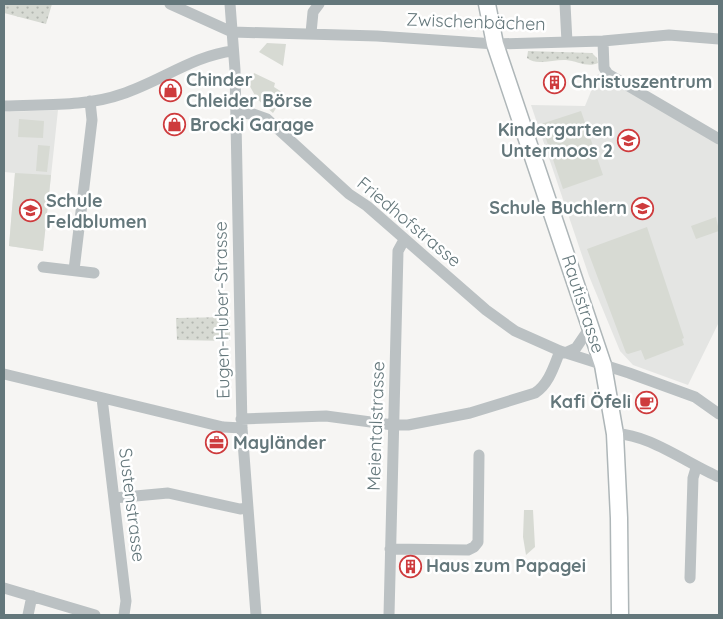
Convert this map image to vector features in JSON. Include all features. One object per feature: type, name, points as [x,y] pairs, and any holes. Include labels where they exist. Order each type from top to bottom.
[{"type":"street","points":[[170,4],[232,32]]},
{"type":"street","name":"Eugen-Huber-Strasse","points":[[230,4],[236,113],[242,423],[256,615]]},
{"type":"street","points":[[311,33],[313,12],[319,4]]},
{"type":"street","name":"Rautistrasse","points":[[487,4],[495,44],[603,365],[615,434],[619,518],[620,615]]},
{"type":"street","points":[[565,4],[567,42]]},
{"type":"street","name":"Zwischenbächen","points":[[232,32],[311,33],[495,44],[567,42],[669,35],[719,40]]},
{"type":"street","points":[[602,40],[604,68],[608,74],[719,139]]},
{"type":"street","points":[[4,106],[90,101],[121,95],[208,57],[233,52]]},
{"type":"street","points":[[74,270],[92,120],[90,101]]},
{"type":"street","name":"Friedhofstrasse","points":[[236,113],[253,114],[267,119],[500,322],[562,352],[695,397],[719,414]]},
{"type":"street","name":"Meientalstrasse","points":[[389,615],[398,251],[404,240]]},
{"type":"street","points":[[43,267],[94,273]]},
{"type":"street","points":[[4,374],[223,427],[242,423],[330,416],[394,425],[437,421],[535,392],[542,388],[562,352],[576,348],[591,326]]},
{"type":"street","name":"Sustenstrasse","points":[[102,398],[126,600],[124,615]]},
{"type":"street","points":[[615,434],[635,436],[696,468],[719,477]]},
{"type":"street","points":[[390,549],[468,550],[474,547],[478,542],[479,455]]},
{"type":"street","points":[[690,578],[693,478],[696,468]]},
{"type":"street","points":[[114,498],[168,493],[240,509],[248,508]]},
{"type":"street","points":[[4,588],[95,615]]},
{"type":"street","points":[[28,615],[32,596]]},
{"type":"shaded area","points":[[4,4],[52,4],[46,24],[4,13]]},
{"type":"shaded area","points":[[267,43],[286,44],[283,66],[259,52]]},
{"type":"shaded area","points":[[528,51],[592,53],[597,58],[598,63],[586,65],[566,60],[535,62],[527,58]]},
{"type":"shaded area","points":[[254,73],[275,83],[274,87],[285,94],[273,113],[257,99],[247,81],[250,75],[253,76]]},
{"type":"shaded area","name":"Schule Buchlern","points":[[598,74],[719,141],[719,322],[688,385],[633,365],[620,351],[589,276],[531,105],[585,106]]},
{"type":"shaded area","name":"Schule Feldblumen","points":[[58,110],[43,251],[9,246],[15,173],[4,172],[4,112]]},
{"type":"shaded area","points":[[581,111],[603,175],[563,189],[541,124]]},
{"type":"shaded area","points":[[19,119],[44,121],[43,138],[18,137]]},
{"type":"shaded area","points":[[38,145],[50,146],[47,172],[36,171]]},
{"type":"shaded area","points":[[15,173],[51,175],[43,251],[9,246]]},
{"type":"shaded area","points":[[716,217],[719,231],[696,239],[691,226]]},
{"type":"shaded area","points":[[647,227],[684,338],[682,339],[684,345],[645,360],[641,350],[626,353],[587,249]]},
{"type":"shaded area","points":[[230,317],[230,341],[177,340],[176,318]]},
{"type":"shaded area","points":[[524,510],[533,510],[535,547],[526,555],[523,537]]},
{"type":"place","name":"Christuszentrum","points":[[555,82]]},
{"type":"place","name":"Chinder Chleider Börse","points":[[170,90]]},
{"type":"place","name":"Brocki Garage","points":[[174,125]]},
{"type":"place","name":"Kindergarten Untermoos 2","points":[[629,140]]},
{"type":"place","name":"Schule Buchlern","points":[[643,208]]},
{"type":"place","name":"Schule Feldblumen","points":[[30,211]]},
{"type":"place","name":"Kafi Öfeli","points":[[647,402]]},
{"type":"place","name":"Mayländer","points":[[217,443]]},
{"type":"place","name":"Haus zum Papagei","points":[[410,566]]}]
